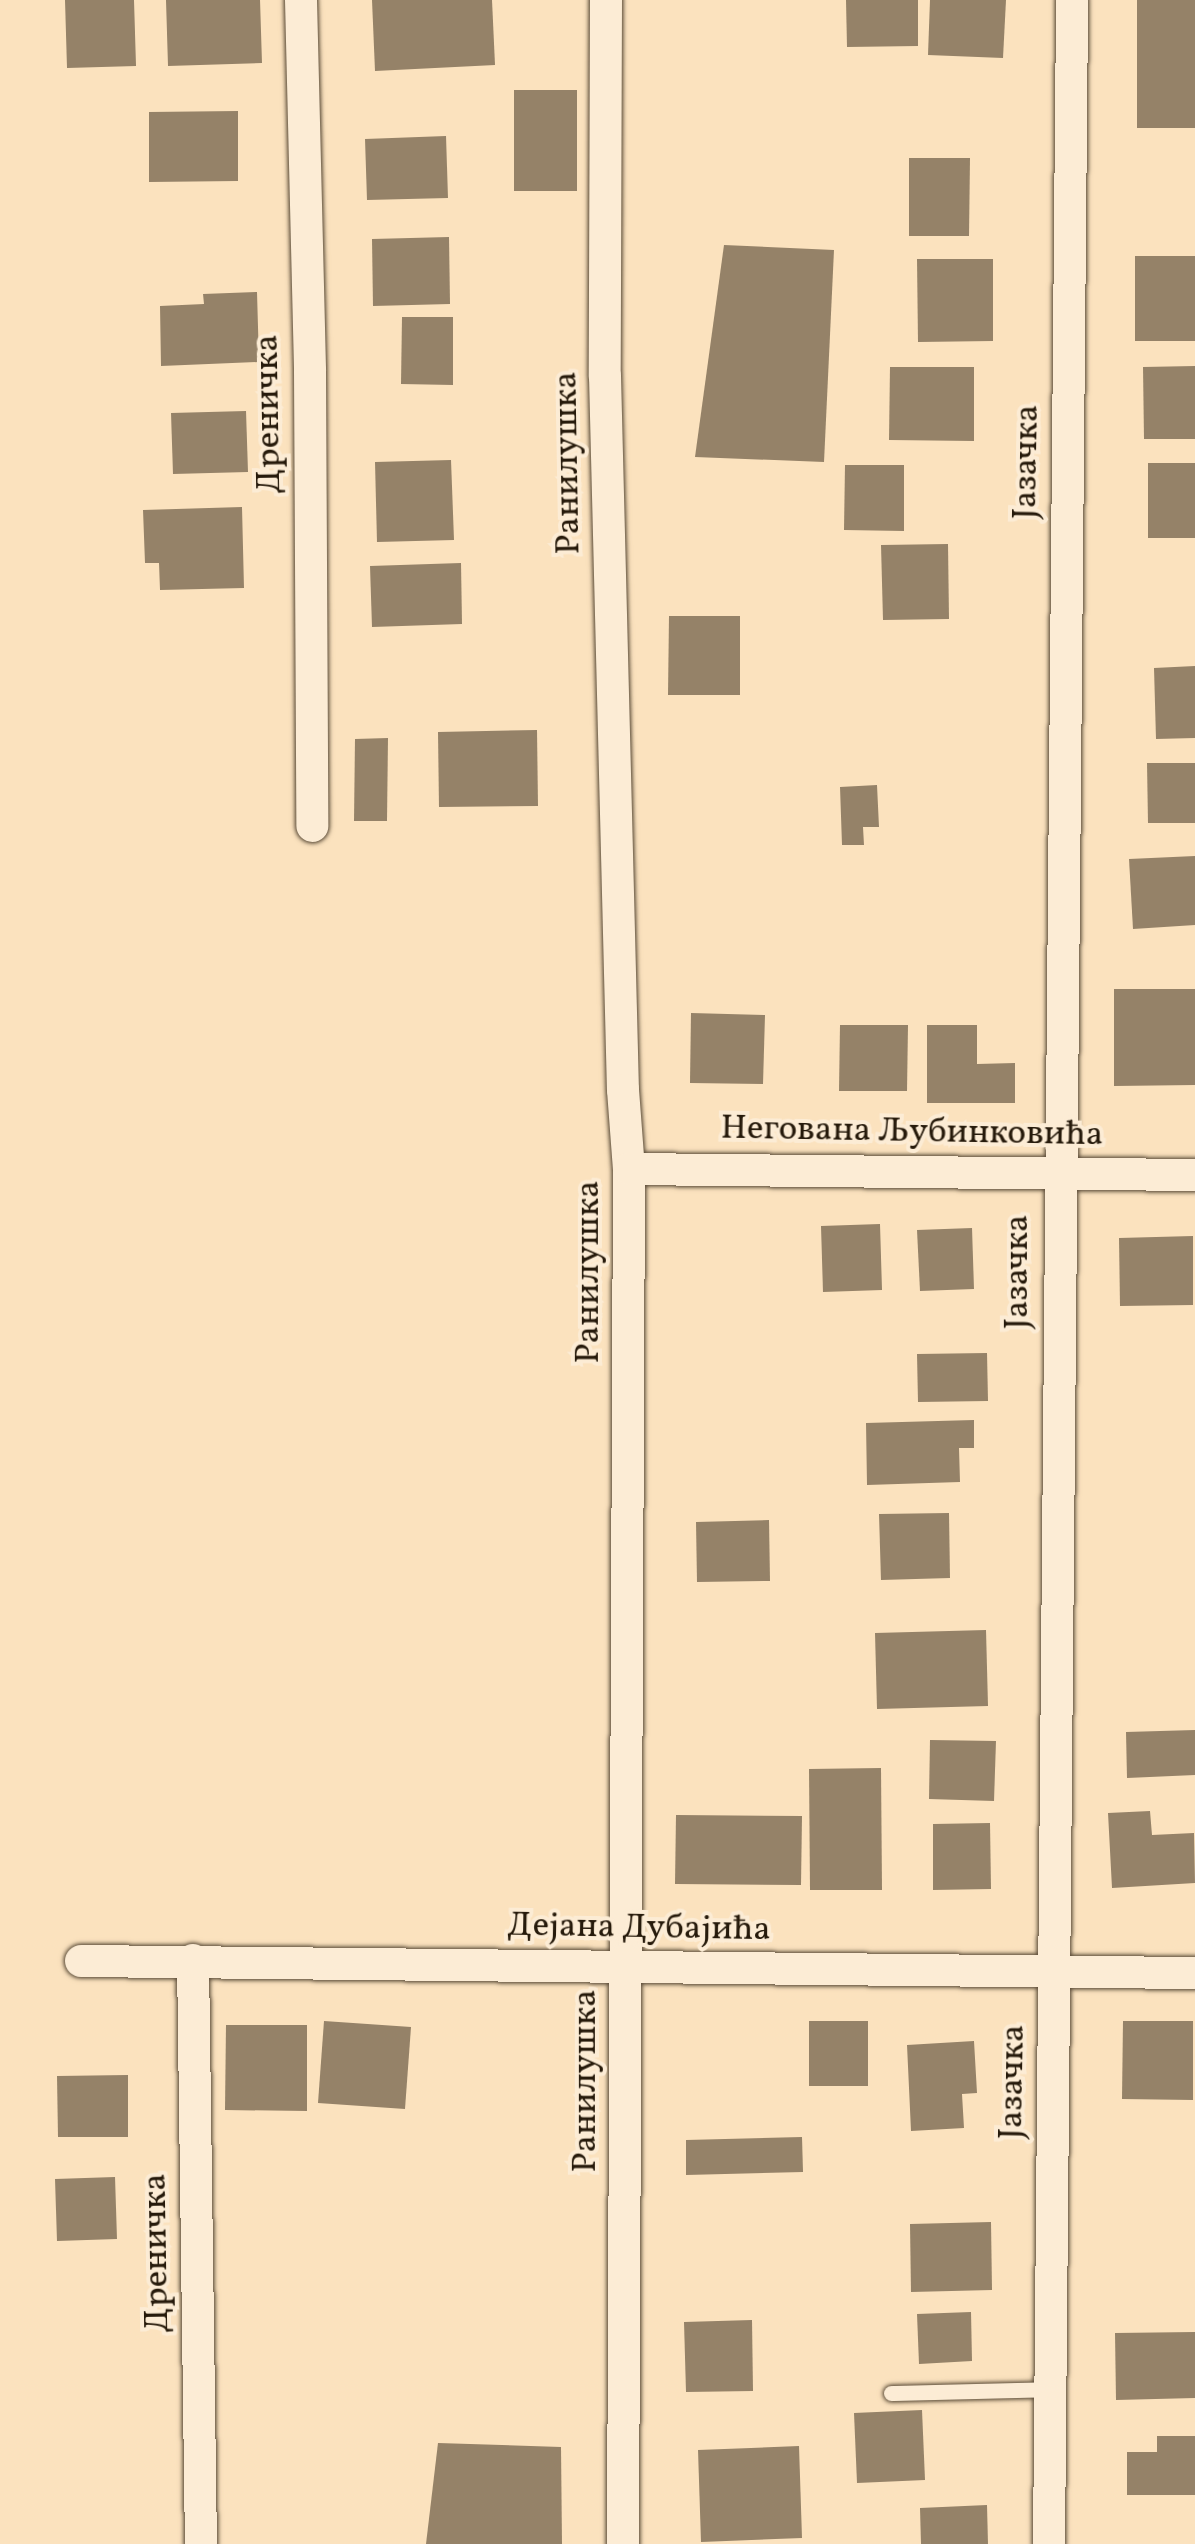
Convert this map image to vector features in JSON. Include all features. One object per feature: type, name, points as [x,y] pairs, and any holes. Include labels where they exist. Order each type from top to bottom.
[{"type":"street","name":"Дреничка","points":[[301,0],[312,826]]},
{"type":"street","name":"Ранилушка","points":[[606,0],[605,376],[623,1090],[629,1168],[622,2544]]},
{"type":"street","name":"Јазачка","points":[[1049,2544],[1072,0]]},
{"type":"street","name":"Негована Љубинковића","points":[[629,1168],[1195,1175]]},
{"type":"street","name":"Дреничка","points":[[193,1960],[201,2544]]},
{"type":"street","name":"Дејана Дубајића","points":[[81,1961],[1195,1973]]},
{"type":"lane","points":[[891,2393],[1050,2390]]},
{"type":"building","points":[[65,0],[134,0],[136,66],[67,68]]},
{"type":"building","points":[[166,0],[260,0],[262,63],[168,66]]},
{"type":"building","points":[[372,0],[492,0],[495,65],[375,71]]},
{"type":"building","points":[[846,0],[918,0],[918,46],[847,47]]},
{"type":"building","points":[[930,0],[1006,0],[1003,58],[928,55]]},
{"type":"building","points":[[1137,0],[1195,0],[1195,128],[1137,128]]},
{"type":"building","points":[[514,90],[577,90],[577,191],[514,191]]},
{"type":"building","points":[[238,111],[238,181],[149,182],[149,112]]},
{"type":"building","points":[[446,136],[448,198],[367,200],[365,139]]},
{"type":"building","points":[[909,158],[970,158],[969,236],[909,236]]},
{"type":"building","points":[[449,237],[450,304],[373,306],[372,239]]},
{"type":"building","points":[[724,245],[834,250],[824,462],[695,457]]},
{"type":"building","points":[[1135,256],[1195,256],[1195,341],[1135,341]]},
{"type":"building","points":[[917,259],[993,259],[993,341],[918,342]]},
{"type":"building","points":[[257,292],[259,362],[161,366],[160,306],[204,304],[203,294]]},
{"type":"building","points":[[402,317],[453,317],[453,385],[401,384]]},
{"type":"building","points":[[1195,366],[1195,439],[1144,439],[1143,367]]},
{"type":"building","points":[[890,367],[974,367],[974,441],[889,440]]},
{"type":"building","points":[[246,411],[248,472],[173,474],[171,413]]},
{"type":"building","points":[[451,460],[454,540],[377,542],[375,462]]},
{"type":"building","points":[[1148,463],[1195,463],[1195,538],[1148,538]]},
{"type":"building","points":[[845,465],[904,465],[904,531],[844,530]]},
{"type":"building","points":[[242,507],[244,588],[160,590],[159,563],[145,563],[143,510]]},
{"type":"building","points":[[948,544],[949,619],[883,620],[881,545]]},
{"type":"building","points":[[461,563],[462,624],[372,627],[370,566]]},
{"type":"building","points":[[669,616],[740,616],[740,695],[668,695]]},
{"type":"building","points":[[1195,666],[1195,738],[1156,739],[1154,668]]},
{"type":"building","points":[[537,730],[538,806],[439,807],[438,732]]},
{"type":"building","points":[[388,738],[387,821],[354,821],[355,739]]},
{"type":"building","points":[[1147,763],[1195,763],[1195,823],[1148,823]]},
{"type":"building","points":[[877,785],[879,827],[863,827],[864,845],[842,845],[840,787]]},
{"type":"building","points":[[1195,856],[1195,925],[1133,929],[1129,859]]},
{"type":"building","points":[[1114,989],[1195,989],[1195,1085],[1114,1086]]},
{"type":"building","points":[[691,1013],[765,1015],[763,1084],[690,1083]]},
{"type":"building","points":[[840,1025],[908,1025],[907,1091],[839,1091]]},
{"type":"building","points":[[927,1025],[977,1025],[977,1064],[1015,1063],[1015,1103],[927,1103]]},
{"type":"building","points":[[880,1224],[882,1290],[823,1292],[821,1226]]},
{"type":"building","points":[[972,1228],[974,1289],[920,1291],[917,1230]]},
{"type":"building","points":[[1193,1236],[1193,1305],[1120,1306],[1119,1238]]},
{"type":"building","points":[[987,1353],[988,1401],[918,1402],[917,1354]]},
{"type":"building","points":[[974,1420],[974,1448],[959,1448],[960,1482],[867,1485],[866,1423]]},
{"type":"building","points":[[949,1513],[950,1578],[881,1580],[879,1514]]},
{"type":"building","points":[[769,1520],[770,1581],[697,1582],[696,1522]]},
{"type":"building","points":[[986,1630],[988,1706],[877,1709],[875,1633]]},
{"type":"building","points":[[1195,1730],[1195,1775],[1127,1778],[1126,1732]]},
{"type":"building","points":[[930,1740],[996,1741],[994,1801],[929,1799]]},
{"type":"building","points":[[881,1768],[882,1890],[810,1890],[809,1769]]},
{"type":"building","points":[[1150,1811],[1152,1835],[1194,1833],[1195,1883],[1112,1888],[1108,1813]]},
{"type":"building","points":[[676,1815],[802,1816],[801,1885],[675,1884]]},
{"type":"building","points":[[990,1823],[991,1889],[933,1890],[933,1824]]},
{"type":"building","points":[[324,2021],[411,2027],[405,2109],[318,2103]]},
{"type":"building","points":[[809,2021],[868,2021],[868,2086],[809,2086]]},
{"type":"building","points":[[1123,2021],[1193,2021],[1193,2100],[1122,2099]]},
{"type":"building","points":[[226,2025],[307,2025],[307,2111],[225,2110]]},
{"type":"building","points":[[974,2041],[977,2093],[962,2094],[964,2128],[911,2131],[907,2045]]},
{"type":"building","points":[[128,2075],[128,2137],[58,2137],[57,2076]]},
{"type":"building","points":[[802,2137],[803,2172],[686,2175],[686,2140]]},
{"type":"building","points":[[115,2177],[117,2239],[57,2241],[55,2179]]},
{"type":"building","points":[[991,2222],[992,2290],[911,2292],[910,2224]]},
{"type":"building","points":[[971,2312],[972,2361],[919,2364],[917,2314]]},
{"type":"building","points":[[752,2320],[753,2391],[686,2392],[684,2322]]},
{"type":"building","points":[[1195,2332],[1195,2398],[1116,2400],[1115,2333]]},
{"type":"building","points":[[922,2410],[925,2480],[857,2483],[854,2413]]},
{"type":"building","points":[[1157,2436],[1195,2436],[1195,2495],[1127,2495],[1127,2452],[1157,2452]]},
{"type":"building","points":[[438,2443],[561,2447],[562,2544],[426,2544]]},
{"type":"building","points":[[799,2446],[802,2538],[701,2542],[698,2450]]},
{"type":"building","points":[[987,2505],[988,2544],[921,2544],[920,2508]]}]
